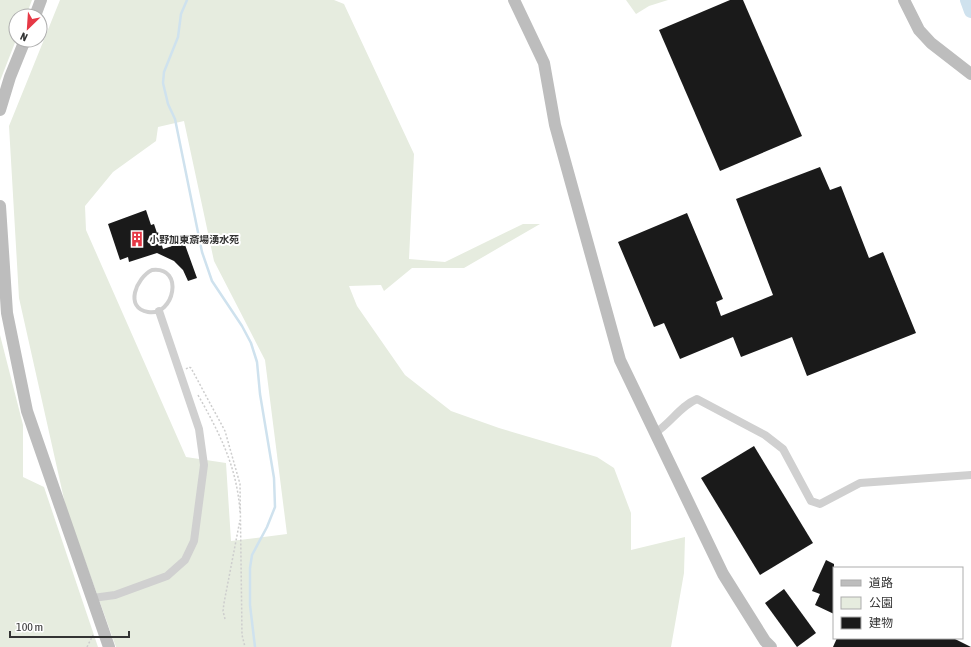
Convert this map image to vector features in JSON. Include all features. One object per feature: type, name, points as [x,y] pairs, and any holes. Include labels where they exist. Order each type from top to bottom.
[{"type":"street","points":[[514,0],[544,63],[555,125],[620,360],[723,574],[765,641],[771,647]]},
{"type":"street","points":[[904,0],[919,30],[931,43],[971,74]]},
{"type":"street","points":[[0,110],[10,77],[22,48]]},
{"type":"street","points":[[0,206],[7,313],[20,380],[30,418],[109,647]]},
{"type":"street","points":[[93,598],[115,595],[167,576],[185,560],[194,541],[204,465],[199,429],[159,311]]},
{"type":"street","points":[[655,433],[664,428],[686,403],[697,399],[765,435],[783,449],[812,501],[820,504],[860,483],[971,475]]},
{"type":"lane","points":[[152,270],[157,270],[167,274],[171,278],[173,290],[168,302],[159,311],[153,312],[142,310],[138,306],[135,295],[135,289],[141,277],[152,270]]},
{"type":"path","points":[[180,371],[189,367],[191,368],[225,431],[240,484],[242,635],[245,647]]},
{"type":"path","points":[[198,395],[230,457],[238,489],[240,518],[224,603],[223,611],[225,619]]},
{"type":"green space","points":[[0,0],[32,0],[29,8],[8,8],[8,48],[13,48],[0,81]]},
{"type":"green space","points":[[60,0],[334,0],[344,4],[414,154],[409,259],[445,262],[523,224],[540,224],[464,268],[412,268],[384,291],[381,285],[349,286],[357,306],[405,375],[451,411],[499,428],[597,457],[614,468],[631,513],[631,550],[685,537],[684,573],[671,647],[116,647],[66,508],[19,298],[9,126],[41,48],[48,48],[48,30]],"holes":[[[184,121],[214,261],[265,360],[287,534],[231,541],[226,463],[186,457],[86,230],[85,206],[113,172],[156,141],[158,127]]]},
{"type":"green space","points":[[626,0],[668,0],[649,6],[636,14]]},
{"type":"green space","points":[[0,335],[23,425],[23,477],[44,487],[98,647],[0,647]]},
{"type":"building","points":[[730,0],[743,0],[802,136],[720,171],[659,30]]},
{"type":"building","points":[[820,167],[830,190],[841,186],[869,258],[883,252],[916,333],[807,376],[792,337],[741,357],[733,337],[680,359],[664,323],[654,327],[618,242],[687,213],[723,299],[716,302],[721,316],[773,295],[736,199]]},
{"type":"building","name":"小野加東斎場湧水苑","points":[[146,210],[151,225],[154,224],[157,233],[158,232],[163,249],[184,242],[197,278],[188,281],[183,270],[174,261],[157,253],[129,262],[128,257],[120,260],[108,224]]},
{"type":"building","points":[[754,446],[813,543],[760,575],[701,478]]},
{"type":"building","points":[[826,560],[834,564],[833,614],[815,605],[820,594],[812,591]]},
{"type":"building","points":[[784,589],[816,633],[797,647],[765,603]]},
{"type":"building","points":[[837,639],[955,639],[971,647],[833,647]]},
{"type":"waterway","points":[[187,0],[181,14],[178,37],[164,72],[163,83],[168,104],[175,119],[202,252],[212,281],[242,326],[251,343],[257,362],[260,394],[274,478],[275,507],[267,527],[252,555],[250,568],[250,605],[255,647]]},
{"type":"waterway","points":[[967,0],[971,11]]},
{"type":"place","name":"小野加東斎場湧水苑","points":[[137,239]]}]
